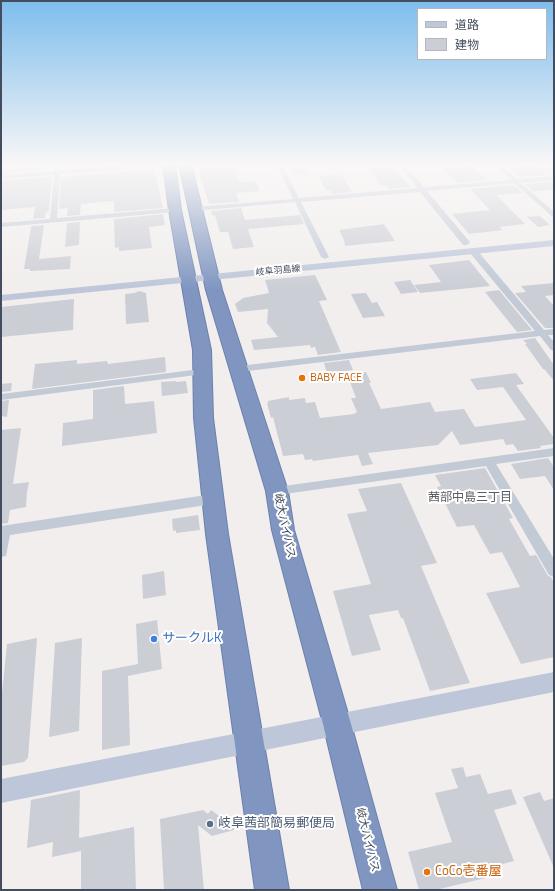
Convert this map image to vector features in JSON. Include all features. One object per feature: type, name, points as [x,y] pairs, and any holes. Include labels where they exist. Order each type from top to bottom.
[{"type":"highway","name":"岐大バイパス","points":[[184,206],[210,272],[276,491],[283,530],[337,724],[380,890]]},
{"type":"highway","name":"岐大バイパス","points":[[185,206],[187,275],[202,350],[201,372],[213,499],[227,607],[272,890]]},
{"type":"main road","name":"岐阜羽島線","points":[[210,272],[470,247],[554,234]]},
{"type":"main road","name":"岐阜羽島線","points":[[1,298],[325,257],[554,243]]},
{"type":"main road","name":"岐阜羽島線","points":[[1,288],[187,275]]},
{"type":"main road","points":[[1,791],[554,682]]},
{"type":"street","points":[[53,220],[54,206]]},
{"type":"street","points":[[1,225],[224,206]]},
{"type":"street","points":[[301,206],[325,257]]},
{"type":"street","points":[[436,206],[554,348]]},
{"type":"street","points":[[546,206],[554,216]]},
{"type":"street","points":[[239,369],[554,332]]},
{"type":"street","points":[[1,397],[201,372]]},
{"type":"street","points":[[276,491],[554,452]]},
{"type":"street","points":[[489,462],[554,571]]},
{"type":"street","points":[[1,552],[3,531],[213,499]]},
{"type":"building","points":[[1,206],[49,206],[49,210],[45,214],[45,218],[33,219],[35,207],[1,210]]},
{"type":"building","points":[[59,206],[81,206],[80,215],[67,216],[68,208],[59,209]]},
{"type":"building","points":[[114,206],[162,206],[163,208],[114,212]]},
{"type":"building","points":[[486,206],[507,206],[525,224],[499,227],[503,230],[469,234],[452,214],[490,210]]},
{"type":"building","points":[[241,208],[245,220],[300,215],[304,224],[248,229],[254,247],[233,249],[228,232],[220,232],[215,216],[212,215],[211,211]]},
{"type":"building","points":[[163,214],[165,225],[149,227],[152,248],[119,251],[119,247],[115,248],[114,219]]},
{"type":"building","points":[[540,216],[550,225],[538,227],[527,217]]},
{"type":"building","points":[[80,222],[79,245],[65,247],[67,223]]},
{"type":"building","points":[[384,224],[395,241],[345,246],[339,230]]},
{"type":"building","points":[[44,225],[39,259],[71,256],[70,269],[30,271],[30,269],[24,269],[31,227]]},
{"type":"building","points":[[469,260],[490,286],[420,293],[414,285],[441,282],[429,265]]},
{"type":"building","points":[[315,275],[327,300],[319,301],[341,352],[318,355],[315,347],[311,348],[310,345],[254,350],[251,340],[278,337],[267,323],[268,309],[238,312],[235,304],[243,298],[269,293],[265,280]]},
{"type":"building","points":[[410,280],[418,292],[401,294],[394,282]]},
{"type":"building","points":[[554,283],[554,295],[545,296],[554,306],[554,328],[545,328],[515,293],[526,292],[521,286]]},
{"type":"building","points":[[499,290],[532,330],[517,332],[485,292]]},
{"type":"building","points":[[139,291],[146,293],[149,322],[126,324],[125,294]]},
{"type":"building","points":[[366,293],[372,303],[377,302],[385,316],[363,318],[351,294]]},
{"type":"building","points":[[74,299],[73,330],[1,337],[1,307]]},
{"type":"building","points":[[535,338],[554,365],[554,381],[543,369],[523,340]]},
{"type":"building","points":[[165,357],[166,372],[32,389],[35,364],[77,360],[77,364],[107,361],[108,364]]},
{"type":"building","points":[[349,360],[353,370],[327,373],[324,363]]},
{"type":"building","points":[[366,372],[371,383],[369,383],[381,409],[430,402],[435,412],[464,409],[475,427],[526,420],[503,387],[477,390],[470,379],[516,373],[524,384],[516,385],[554,438],[554,444],[540,446],[541,448],[518,451],[513,444],[506,445],[503,439],[460,445],[452,431],[438,445],[368,453],[373,464],[362,466],[358,455],[313,461],[312,459],[305,460],[303,454],[283,456],[273,417],[271,418],[267,403],[268,401],[289,397],[289,400],[305,398],[306,403],[315,402],[320,418],[354,414],[357,412],[351,398],[356,398],[347,374]]},
{"type":"building","points":[[186,381],[188,393],[162,396],[161,382]]},
{"type":"building","points":[[12,383],[11,391],[1,392],[1,384]]},
{"type":"building","points":[[124,386],[125,404],[154,401],[157,433],[62,446],[63,423],[93,419],[93,390]]},
{"type":"building","points":[[9,400],[7,417],[1,416],[1,401]]},
{"type":"building","points":[[21,428],[13,484],[29,482],[26,507],[10,510],[8,523],[1,524],[1,430]]},
{"type":"building","points":[[548,458],[554,467],[554,490],[545,476],[520,479],[511,464]]},
{"type":"building","points":[[485,468],[513,518],[509,519],[530,556],[536,555],[548,576],[551,577],[554,583],[554,657],[521,664],[486,593],[520,587],[502,552],[490,554],[474,525],[457,527],[437,487],[441,486],[435,475]]},
{"type":"building","points":[[401,483],[437,563],[421,566],[470,683],[430,691],[403,618],[401,618],[398,610],[369,615],[381,650],[352,656],[333,591],[371,584],[347,514],[367,511],[358,489]]},
{"type":"building","points":[[198,515],[200,530],[176,533],[176,530],[173,531],[172,519]]},
{"type":"building","points":[[164,571],[166,595],[143,599],[142,575]]},
{"type":"building","points":[[157,620],[162,669],[128,676],[130,745],[102,750],[102,671],[138,664],[136,624]]},
{"type":"building","points":[[37,638],[28,758],[24,762],[1,766],[1,703],[7,644]]},
{"type":"building","points":[[82,638],[79,731],[49,737],[55,643]]},
{"type":"building","points":[[463,767],[466,777],[480,774],[488,794],[511,789],[517,804],[494,810],[514,861],[487,868],[490,877],[435,890],[419,890],[408,852],[452,842],[435,793],[458,788],[451,769]]},
{"type":"building","points":[[80,790],[79,838],[134,827],[136,890],[81,890],[81,851],[52,857],[53,842],[27,848],[31,800]]},
{"type":"building","points":[[540,792],[544,801],[554,798],[554,868],[523,797]]},
{"type":"building","points":[[203,810],[208,814],[211,810],[226,821],[232,819],[234,830],[212,836],[198,825],[204,890],[164,890],[160,819]]},
{"type":"place","name":"BABY FACE","points":[[302,378]]},
{"type":"place","name":"サークルK","points":[[154,639]]},
{"type":"place","name":"岐阜茜部簡易郵便局","points":[[210,824]]},
{"type":"place","name":"CoCo壱番屋","points":[[427,872]]},
{"type":"district","name":"茜部中島三丁目","points":[[470,498]]}]
